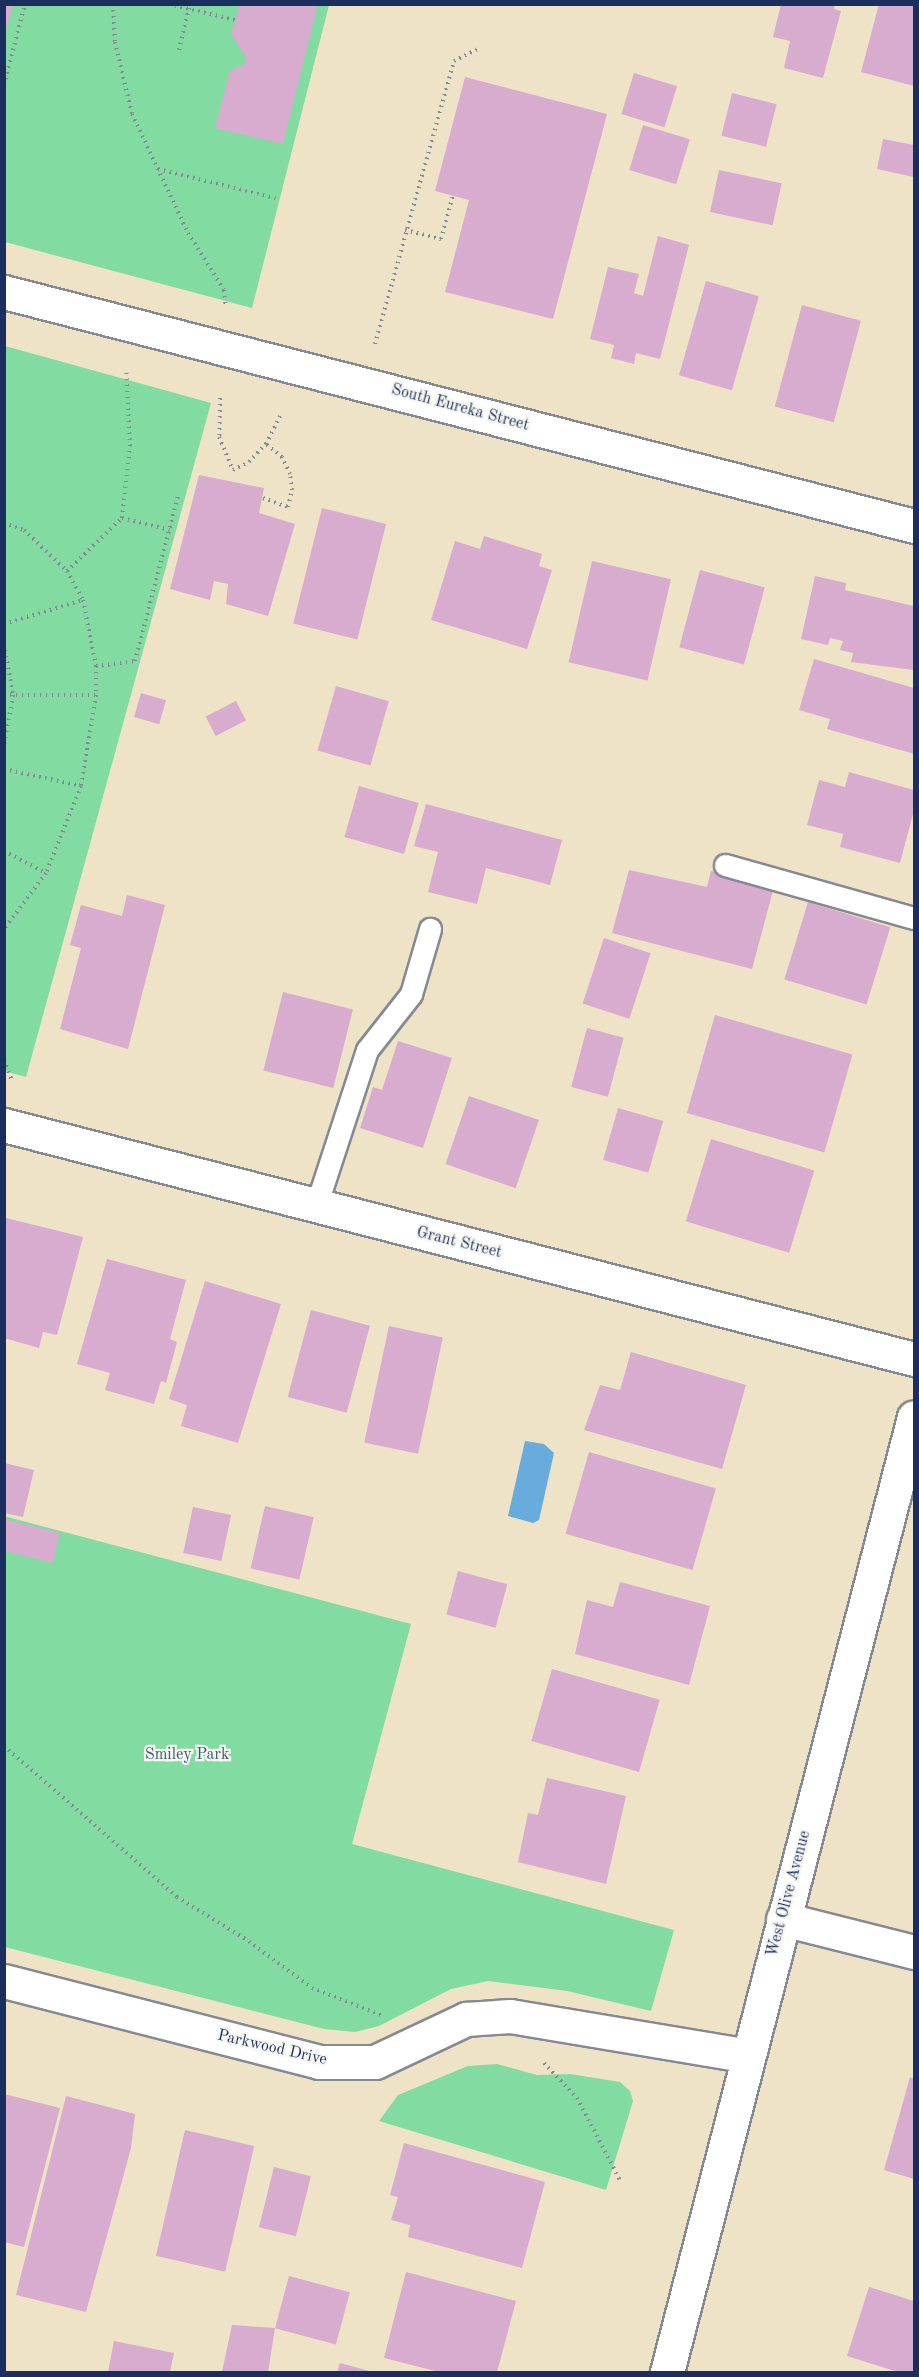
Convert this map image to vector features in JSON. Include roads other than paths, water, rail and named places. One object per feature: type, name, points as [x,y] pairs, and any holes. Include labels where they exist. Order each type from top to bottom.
[{"type":"street","name":"South Eureka Street","points":[[4,292],[915,526]]},
{"type":"street","name":"Grant Street","points":[[4,1125],[915,1359]]},
{"type":"street","name":"West Olive Avenue","points":[[667,2373],[915,1417]]},
{"type":"street","points":[[783,1919],[915,1952]]},
{"type":"street","name":"Parkwood Drive","points":[[4,1981],[318,2062],[375,2062],[466,2019],[510,2016],[748,2056]]},
{"type":"lane","points":[[725,865],[915,918]]},
{"type":"lane","points":[[316,1206],[367,1050],[411,994],[430,929]]},
{"type":"water","points":[[525,1441],[544,1444],[554,1453],[539,1520],[533,1523],[508,1516]]},
{"type":"park label","name":"Smiley Park","points":[[187,1755]]}]
